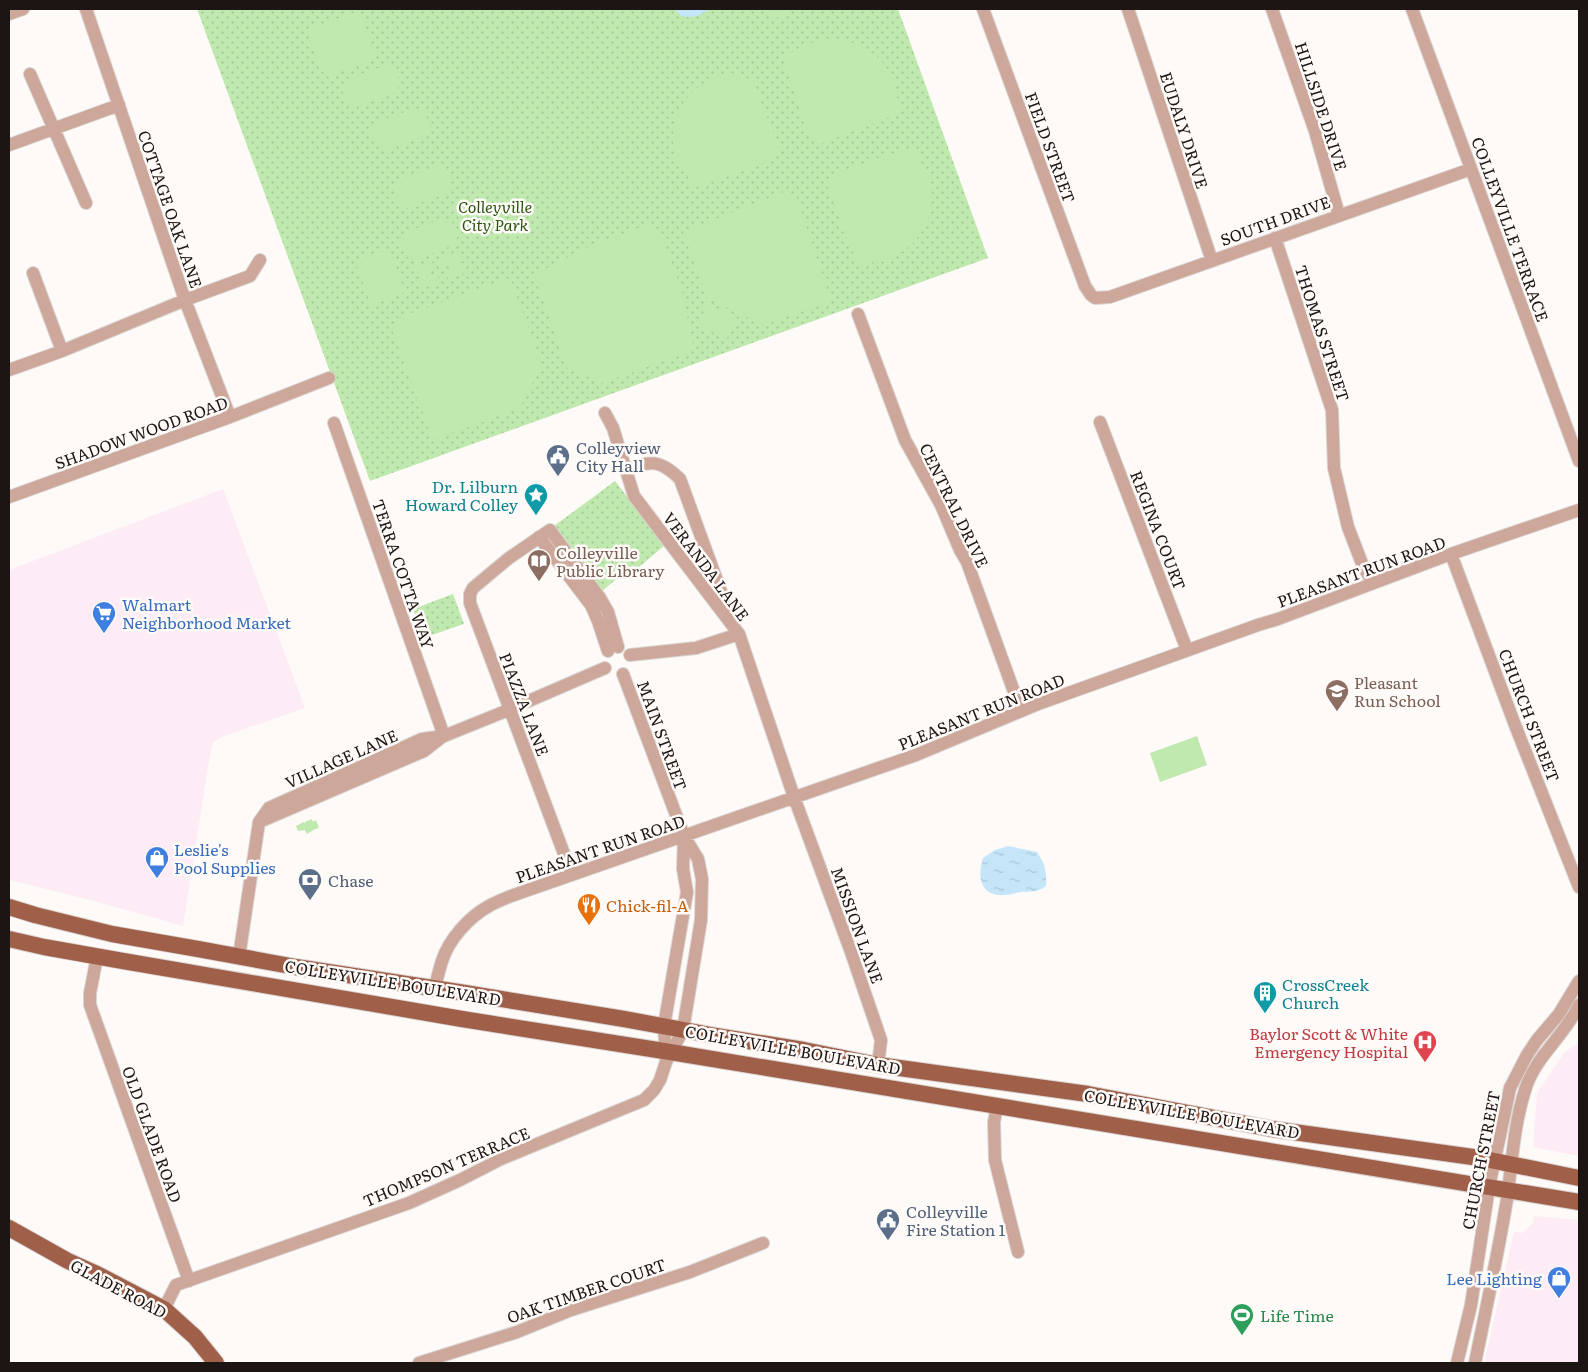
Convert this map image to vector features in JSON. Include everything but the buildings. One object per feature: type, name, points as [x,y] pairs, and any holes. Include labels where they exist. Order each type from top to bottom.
[{"type":"main road","name":"COLLEYVILLE BOULEVARD","points":[[9,907],[112,934],[198,948],[240,958],[664,1026],[878,1065],[1088,1094],[1272,1130],[1494,1160],[1579,1178]]},
{"type":"main road","name":"COLLEYVILLE BOULEVARD","points":[[9,939],[44,948],[668,1055],[997,1106],[1579,1202]]},
{"type":"main road","points":[[873,1086],[878,1065]]},
{"type":"main road","points":[[997,1106],[1006,1082]]},
{"type":"main road","name":"GLADE ROAD","points":[[9,1228],[68,1261],[164,1309],[195,1337],[216,1363]]},
{"type":"street","points":[[9,14],[23,9]]},
{"type":"street","name":"COTTAGE OAK LANE","points":[[86,9],[185,300],[230,417]]},
{"type":"street","name":"FIELD STREET","points":[[984,9],[1085,286],[1091,295]]},
{"type":"street","name":"EUDALY DRIVE","points":[[1128,9],[1212,260]]},
{"type":"street","name":"HILLSIDE DRIVE","points":[[1272,9],[1316,131],[1339,215]]},
{"type":"street","name":"COLLEYVILLE TERRACE","points":[[1412,9],[1579,461]]},
{"type":"street","points":[[30,74],[86,203]]},
{"type":"street","points":[[9,145],[119,105]]},
{"type":"street","name":"SOUTH DRIVE","points":[[1091,295],[1095,298],[1110,297],[1471,169]]},
{"type":"street","name":"THOMAS STREET","points":[[1275,238],[1332,410],[1334,468],[1348,527],[1363,566],[1373,584]]},
{"type":"street","points":[[9,370],[62,351],[185,300],[250,276],[260,260]]},
{"type":"street","points":[[33,273],[62,351]]},
{"type":"street","name":"CENTRAL DRIVE","points":[[858,314],[905,440],[941,505],[967,562],[1021,711]]},
{"type":"street","name":"SHADOW WOOD ROAD","points":[[9,497],[284,397],[329,378]]},
{"type":"street","name":"VERANDA LANE","points":[[605,413],[613,428],[634,496],[739,634],[794,797]]},
{"type":"street","name":"REGINA COURT","points":[[1100,422],[1187,650]]},
{"type":"street","name":"TERRA COTTA WAY","points":[[334,423],[444,736]]},
{"type":"street","points":[[626,471],[638,465],[662,464],[680,479],[722,597],[739,634],[696,648],[630,655]]},
{"type":"street","name":"PLEASANT RUN ROAD","points":[[435,988],[442,960],[450,944],[472,918],[488,906],[506,898],[916,755],[1021,711],[1258,624],[1278,619],[1451,554],[1579,510]]},
{"type":"street","name":"PIAZZA LANE","points":[[572,875],[470,603],[470,594],[473,588],[509,558],[544,533],[591,605],[613,649]]},
{"type":"street","name":"CHURCH STREET","points":[[1451,554],[1515,725],[1579,887]]},
{"type":"street","points":[[623,648],[630,655],[632,659],[630,668],[623,674],[613,674],[605,668],[605,656],[613,649],[623,648]]},
{"type":"street","name":"VILLAGE LANE","points":[[240,958],[259,822],[269,808],[422,739],[444,736],[605,668]]},
{"type":"street","name":"MAIN STREET","points":[[623,674],[684,836],[698,859],[702,879],[701,920],[683,1030],[668,1055]]},
{"type":"street","name":"MISSION LANE","points":[[794,797],[881,1040],[878,1065]]},
{"type":"street","name":"MAIN STREET","points":[[668,1055],[664,1026],[686,892],[683,869],[684,836]]},
{"type":"street","name":"OLD GLADE ROAD","points":[[97,957],[90,993],[90,1005],[189,1281]]},
{"type":"street","name":"CHURCH STREET","points":[[1475,1363],[1498,1254],[1521,1104],[1538,1062],[1567,1025],[1576,1006],[1579,981]]},
{"type":"street","name":"CHURCH STREET","points":[[1457,1363],[1471,1305],[1489,1187],[1506,1099],[1517,1071],[1537,1040],[1559,1014],[1576,1006]]},
{"type":"street","name":"THOMPSON TERRACE","points":[[189,1281],[409,1203],[501,1159],[644,1100],[658,1084],[668,1055]]},
{"type":"street","points":[[1517,1071],[1530,1078]]},
{"type":"street","points":[[997,1106],[994,1129],[994,1160],[1018,1252]]},
{"type":"street","name":"OAK TIMBER COURT","points":[[419,1363],[517,1332],[571,1310],[690,1272],[763,1243]]},
{"type":"street","points":[[164,1309],[176,1286],[189,1281]]},
{"type":"shaded area","points":[[223,489],[305,708],[224,736],[213,742],[183,926],[9,880],[9,570]]},
{"type":"shaded area","points":[[1579,1042],[1579,1156],[1533,1147],[1537,1093],[1565,1052]]},
{"type":"shaded area","points":[[1534,1216],[1579,1220],[1579,1363],[1484,1363],[1514,1231],[1522,1233],[1533,1223]]},
{"type":"green space","name":"Colleyville City Park","points":[[197,9],[898,9],[988,258],[370,481]]},
{"type":"green space","points":[[763,9],[797,9],[778,18],[764,12]]},
{"type":"green space","points":[[353,13],[362,17],[375,52],[371,61],[330,75],[322,72],[308,36],[313,27]]},
{"type":"green space","points":[[831,38],[862,47],[879,58],[891,75],[902,112],[820,144],[811,140],[783,57],[805,45]]},
{"type":"green space","points":[[386,65],[395,69],[400,83],[396,92],[355,108],[347,103],[341,88],[345,80]]},
{"type":"green space","points":[[729,73],[736,73],[753,81],[780,150],[776,158],[690,189],[688,177],[680,166],[674,152],[673,136],[679,111],[685,100],[704,83]]},
{"type":"green space","points":[[416,108],[425,112],[430,126],[427,135],[385,150],[377,146],[371,131],[376,122]]},
{"type":"green space","points":[[914,147],[929,178],[932,190],[932,202],[926,224],[912,244],[903,251],[893,257],[859,266],[827,184],[832,175]]},
{"type":"green space","points":[[437,166],[446,171],[452,184],[448,193],[407,208],[399,204],[393,189],[396,181]]},
{"type":"green space","points":[[786,191],[796,195],[831,301],[763,325],[707,298],[683,232]]},
{"type":"green space","points":[[444,218],[452,222],[458,236],[454,245],[414,260],[405,256],[400,241],[404,233]]},
{"type":"green space","points":[[649,224],[659,230],[682,290],[694,350],[603,383],[567,368],[534,275],[590,246]]},
{"type":"green space","points":[[390,249],[405,292],[371,305],[355,261]]},
{"type":"green space","points":[[459,251],[462,260],[443,267],[440,258]]},
{"type":"green space","points":[[432,261],[435,270],[417,277],[414,268]]},
{"type":"green space","points":[[463,263],[466,272],[448,279],[444,270]]},
{"type":"green space","points":[[436,273],[440,282],[421,289],[418,280]]},
{"type":"green space","points":[[510,278],[542,364],[520,408],[433,440],[392,330],[395,319]]},
{"type":"green space","points":[[707,304],[737,317],[727,339],[698,325]]},
{"type":"green space","points":[[615,481],[665,545],[638,568],[632,566],[602,591],[554,526]]},
{"type":"green space","points":[[453,594],[464,624],[423,638],[413,609]]},
{"type":"green space","points":[[1197,736],[1207,765],[1160,782],[1150,753]]},
{"type":"green space","points":[[312,819],[313,822],[316,820],[319,828],[307,834],[305,830],[298,831],[296,826],[304,822],[305,824],[305,822]]},
{"type":"water","points":[[675,9],[709,9],[700,15],[687,17],[680,15]]},
{"type":"water","points":[[1008,846],[1037,852],[1045,868],[1046,886],[1037,891],[1007,895],[997,895],[985,889],[980,872],[983,858],[995,850]]},
{"type":"place","name":"Colleyview City Hall","points":[[558,477]]},
{"type":"place","name":"Dr. Lilburn Howard Colley","points":[[536,516]]},
{"type":"place","name":"Colleyville Public Library","points":[[539,582]]},
{"type":"place","name":"Walmart Neighborhood Market","points":[[104,634]]},
{"type":"place","name":"Pleasant Run School","points":[[1337,712]]},
{"type":"place","name":"Leslie's Pool Supplies","points":[[157,879]]},
{"type":"place","name":"Chase","points":[[310,901]]},
{"type":"place","name":"Chick-fil-A","points":[[589,926]]},
{"type":"place","name":"CrossCreek Church","points":[[1265,1014]]},
{"type":"place","name":"Baylor Scott & White Emergency Hospital","points":[[1425,1063]]},
{"type":"place","name":"Colleyville Fire Station 1","points":[[888,1241]]},
{"type":"place","name":"Lee Lighting","points":[[1559,1299]]},
{"type":"place","name":"Life Time","points":[[1242,1336]]}]
